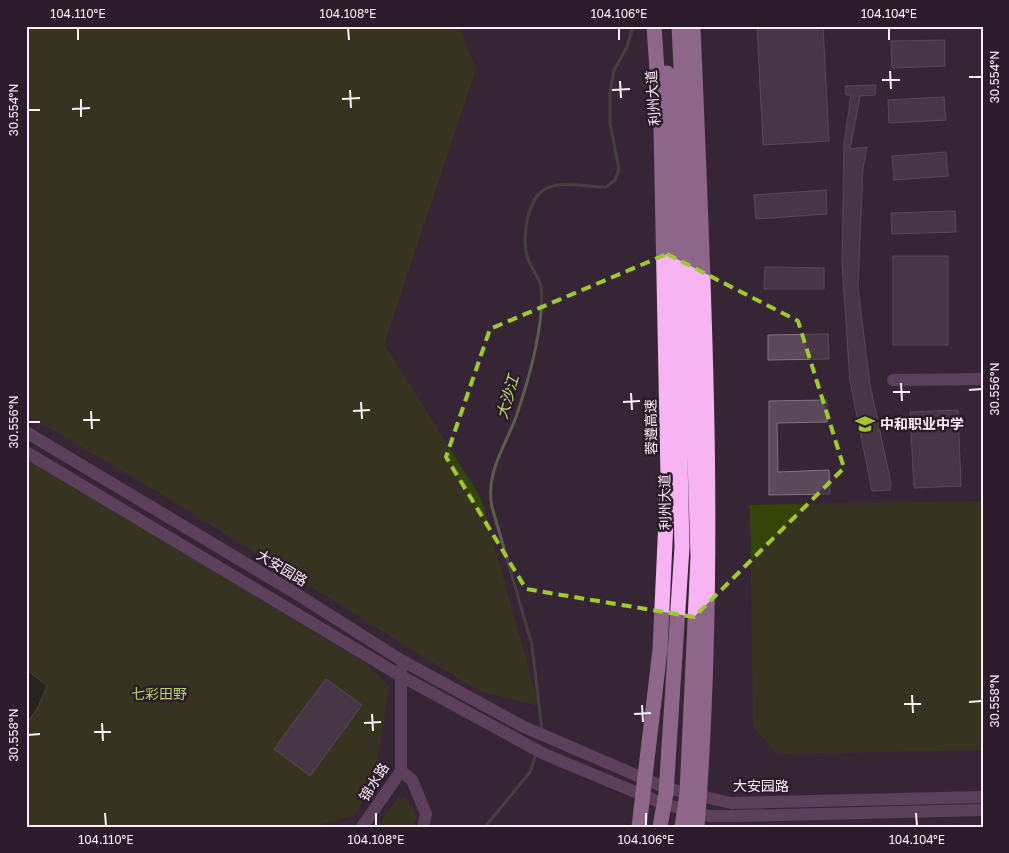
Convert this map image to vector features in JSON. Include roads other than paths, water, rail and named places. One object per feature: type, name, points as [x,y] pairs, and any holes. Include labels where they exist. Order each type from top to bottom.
[{"type":"highway","name":"蓉遵高速","points":[[639,827],[660,650],[668,477],[661,129],[654,26]]},
{"type":"highway","name":"利州大道","points":[[660,827],[666,788],[682,547],[674,162],[664,26]]},
{"type":"highway","points":[[679,26],[688,204],[698,557],[687,793],[682,827]]},
{"type":"highway","points":[[693,26],[709,518],[706,662],[697,827]]},
{"type":"street","points":[[893,380],[983,378]]},
{"type":"street","name":"大安园路","points":[[26,432],[292,591],[401,660],[524,727],[666,788],[731,803],[983,797]]},
{"type":"street","points":[[26,452],[401,676],[544,754],[664,804],[710,816],[983,810]]},
{"type":"street","name":"锦水路","points":[[362,827],[401,771],[401,660]]},
{"type":"street","points":[[401,771],[412,780],[426,814],[423,827]]},
{"type":"waterway","name":"大沙江","points":[[542,731],[532,645],[492,507],[491,483],[497,460],[512,428],[521,402],[531,369],[541,318],[541,286],[528,259],[525,244],[530,210],[537,196],[551,186],[569,184],[606,187],[615,180],[619,169],[610,123],[610,93],[614,70],[627,47],[633,26]]},
{"type":"waterway","name":"大沙江","points":[[485,827],[530,772],[536,754]]},
{"type":"place","name":"中和职业中学","points":[[865,424]]},
{"type":"park label","name":"七彩田野","points":[[159,694]]}]
